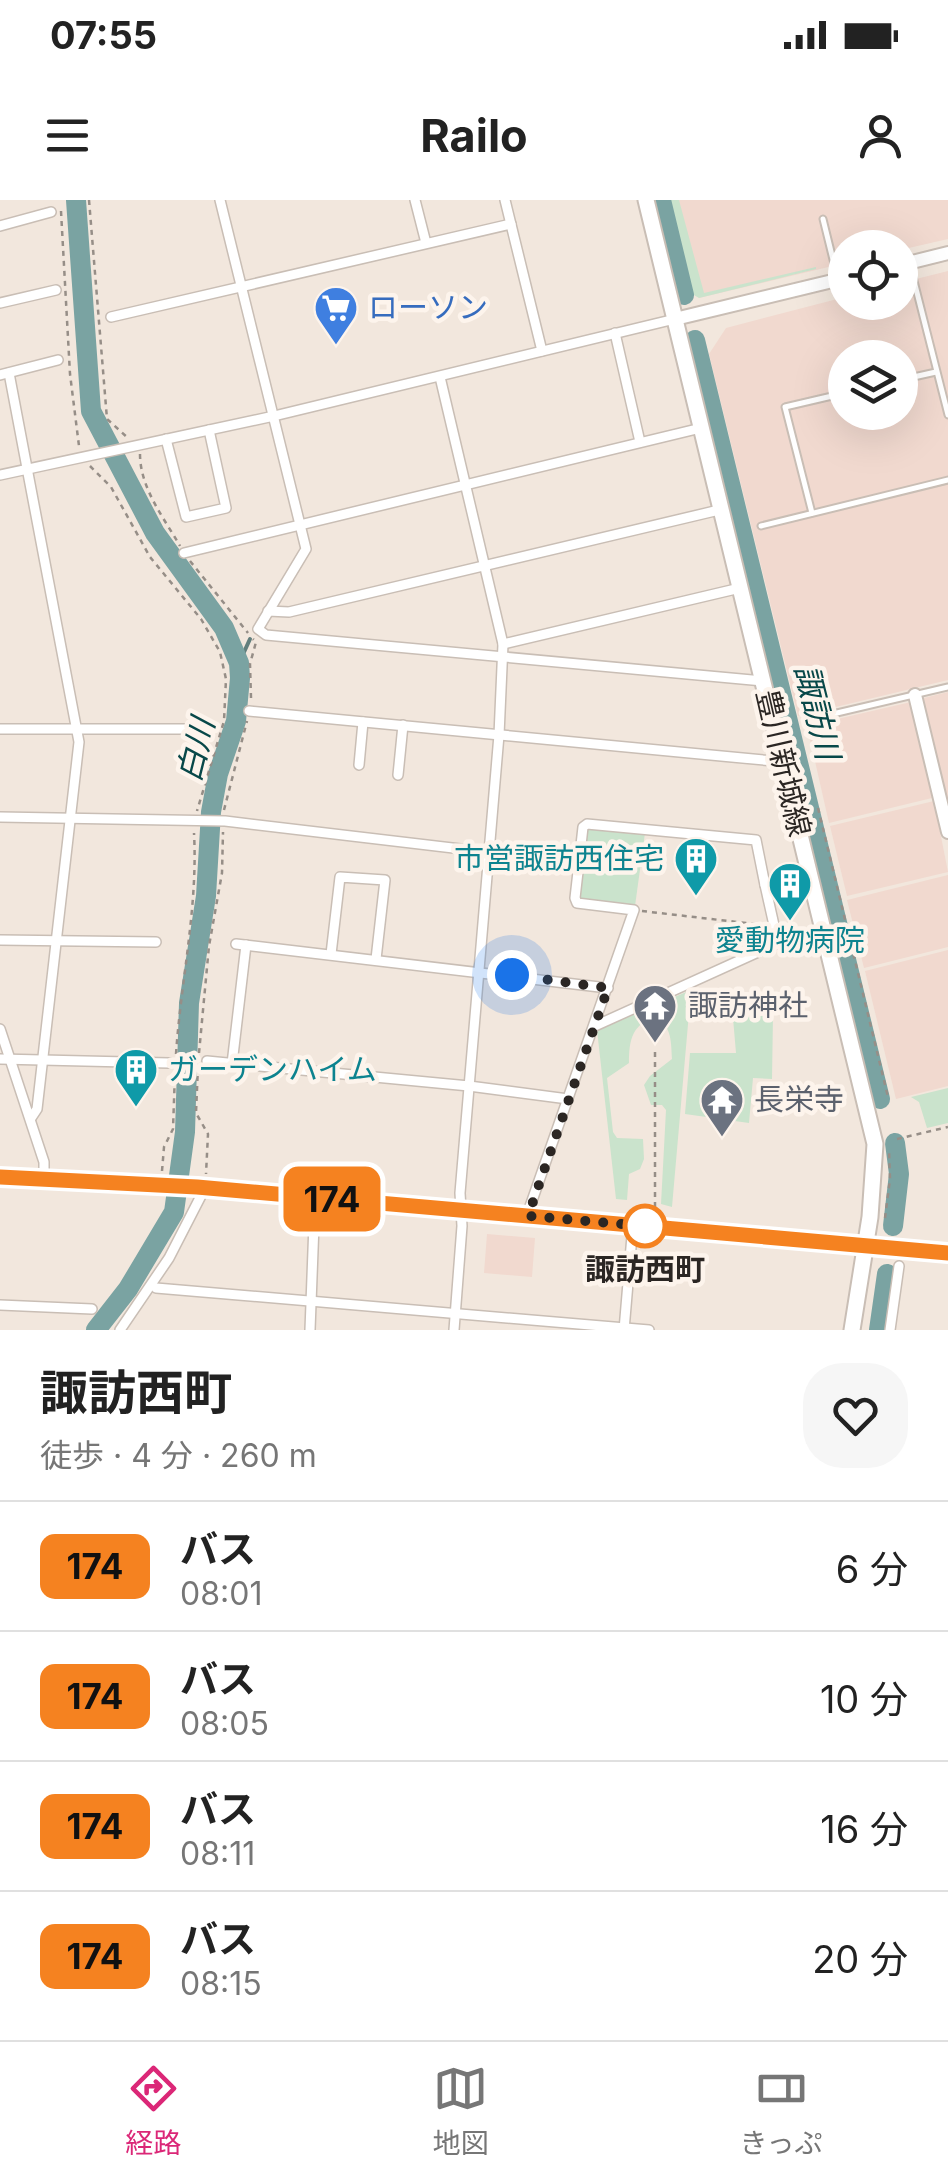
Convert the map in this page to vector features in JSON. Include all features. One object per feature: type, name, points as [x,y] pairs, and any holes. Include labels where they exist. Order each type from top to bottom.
[{"type":"main road","name":"豊川新城線","points":[[646,200],[875,1144],[852,1330]]},
{"type":"main road","points":[[0,1177],[201,1187],[948,1253]]},
{"type":"street","points":[[220,200],[306,549],[258,629],[266,635],[763,681]]},
{"type":"street","points":[[416,200],[426,243]]},
{"type":"street","points":[[505,200],[542,351]]},
{"type":"street","points":[[0,226],[51,212]]},
{"type":"street","points":[[110,317],[511,224]]},
{"type":"street","points":[[918,260],[948,253]]},
{"type":"street","points":[[0,475],[274,416],[828,282]]},
{"type":"street","points":[[0,304],[56,290]]},
{"type":"street","points":[[614,334],[640,442]]},
{"type":"street","points":[[31,1118],[36,1109],[57,942],[78,742],[29,468],[5,374],[58,360]]},
{"type":"street","points":[[440,377],[503,644],[454,1330]]},
{"type":"street","points":[[184,553],[701,428]]},
{"type":"street","points":[[166,439],[186,517],[226,508],[208,430]]},
{"type":"street","points":[[268,611],[289,612],[719,510]]},
{"type":"street","points":[[503,644],[740,588]]},
{"type":"street","points":[[914,695],[948,832]]},
{"type":"street","points":[[249,711],[784,762]]},
{"type":"street","points":[[359,766],[363,722]]},
{"type":"street","points":[[398,775],[403,726]]},
{"type":"street","points":[[0,728],[208,729]]},
{"type":"street","points":[[0,817],[224,821],[579,863]]},
{"type":"street","points":[[528,1216],[634,910],[577,903],[574,898],[583,827],[587,824],[756,840],[778,943],[594,1026]]},
{"type":"street","points":[[331,954],[340,876],[385,880],[376,959]]},
{"type":"street","points":[[765,885],[812,890]]},
{"type":"street","points":[[0,940],[156,942]]},
{"type":"street","points":[[232,1064],[241,944],[608,988]]},
{"type":"street","points":[[0,1030],[5,1059],[31,1118],[44,1162],[44,1178]]},
{"type":"street","points":[[5,1059],[168,1063]]},
{"type":"street","points":[[207,1061],[568,1099]]},
{"type":"street","points":[[120,1330],[169,1258],[201,1187]]},
{"type":"street","points":[[310,1330],[315,1197]]},
{"type":"street","points":[[624,1329],[633,1224]]},
{"type":"street","points":[[890,1330],[899,1266]]},
{"type":"street","points":[[156,1288],[649,1330]]},
{"type":"street","points":[[0,1306],[92,1309]]},
{"type":"lane","points":[[823,219],[828,236]]},
{"type":"lane","points":[[918,310],[948,415]]},
{"type":"lane","points":[[918,376],[937,372]]},
{"type":"lane","points":[[812,513],[784,406],[828,397]]},
{"type":"lane","points":[[761,526],[948,480]]},
{"type":"lane","points":[[807,720],[948,687]]},
{"type":"path","points":[[58,200],[70,374],[78,422],[76,440],[94,472],[111,487],[150,557],[200,619],[220,652],[226,679],[224,721],[195,820],[192,913],[180,998],[173,1129],[164,1147],[166,1185]]},
{"type":"path","points":[[89,200],[107,419],[140,445],[140,469],[147,489],[184,553],[256,642],[250,664],[249,711],[242,752],[224,811],[222,874],[209,946],[200,1034],[196,1113],[208,1134],[208,1166]]},
{"type":"path","points":[[818,808],[888,1097]]},
{"type":"path","points":[[634,910],[774,926]]},
{"type":"path","points":[[654,1052],[655,1211]]},
{"type":"path","points":[[897,1139],[948,1127]]},
{"type":"path","points":[[885,1218],[890,1179],[888,1146]]},
{"type":"shaded area","points":[[675,200],[948,200],[948,239],[918,246],[918,230],[828,230],[828,267],[699,298]]},
{"type":"shaded area","points":[[948,271],[948,680],[798,716],[709,354],[726,328],[828,301],[828,320],[918,320],[918,278]]},
{"type":"shaded area","points":[[948,692],[948,813],[920,699]]},
{"type":"shaded area","points":[[911,702],[932,798],[829,823],[807,726]]},
{"type":"shaded area","points":[[934,801],[948,872],[847,896],[830,826]]},
{"type":"shaded area","points":[[948,875],[948,947],[864,968],[847,900]]},
{"type":"shaded area","points":[[948,950],[948,1086],[896,1099],[865,971]]},
{"type":"shaded area","points":[[487,1234],[535,1238],[532,1277],[484,1273]]},
{"type":"green space","points":[[665,200],[679,200],[704,293],[816,269],[699,298],[687,291]]},
{"type":"green space","points":[[591,827],[645,833],[635,906],[582,900],[579,894],[586,830]]},
{"type":"green space","points":[[691,990],[672,1207],[661,1204],[666,1110],[662,1105],[651,1105],[644,1085],[672,1059],[668,1031],[658,1018],[637,1028],[631,1040],[629,1063],[607,1078],[613,1132],[617,1138],[643,1139],[644,1159],[640,1169],[629,1174],[627,1200],[616,1199],[597,1030]]},
{"type":"green space","points":[[773,1015],[772,1079],[753,1078],[749,1123],[685,1114],[690,1053],[736,1053],[733,1018]]},
{"type":"green space","points":[[948,1088],[948,1123],[927,1128],[919,1102],[911,1097]]},
{"type":"waterway","name":"白川","points":[[76,200],[91,411],[155,533],[224,628],[239,663],[240,678],[236,721],[218,774],[211,812],[206,896],[189,1003],[185,1132],[174,1212],[128,1289],[96,1330]]},
{"type":"waterway","name":"諏訪川","points":[[661,200],[684,295]]},
{"type":"waterway","name":"諏訪川","points":[[695,340],[880,1099]]},
{"type":"waterway","points":[[239,663],[250,639]]},
{"type":"waterway","name":"諏訪川","points":[[893,1226],[899,1174],[895,1143]]},
{"type":"waterway","name":"諏訪川","points":[[879,1330],[887,1274]]},
{"type":"bus line","name":"174","points":[[0,1177],[197,1187],[948,1253]]},
{"type":"place","name":"ローソン","points":[[336,346]]},
{"type":"place","name":"市営諏訪西住宅","points":[[696,897]]},
{"type":"place","name":"愛動物病院","points":[[790,922]]},
{"type":"place","name":"諏訪神社","points":[[655,1044]]},
{"type":"place","name":"ガーデンハイム","points":[[136,1108]]},
{"type":"place","name":"長栄寺","points":[[722,1138]]},
{"type":"place","name":"諏訪西町","points":[[645,1226]]},
{"type":"route","points":[[512,975],[608,988],[528,1216],[645,1226]]}]
